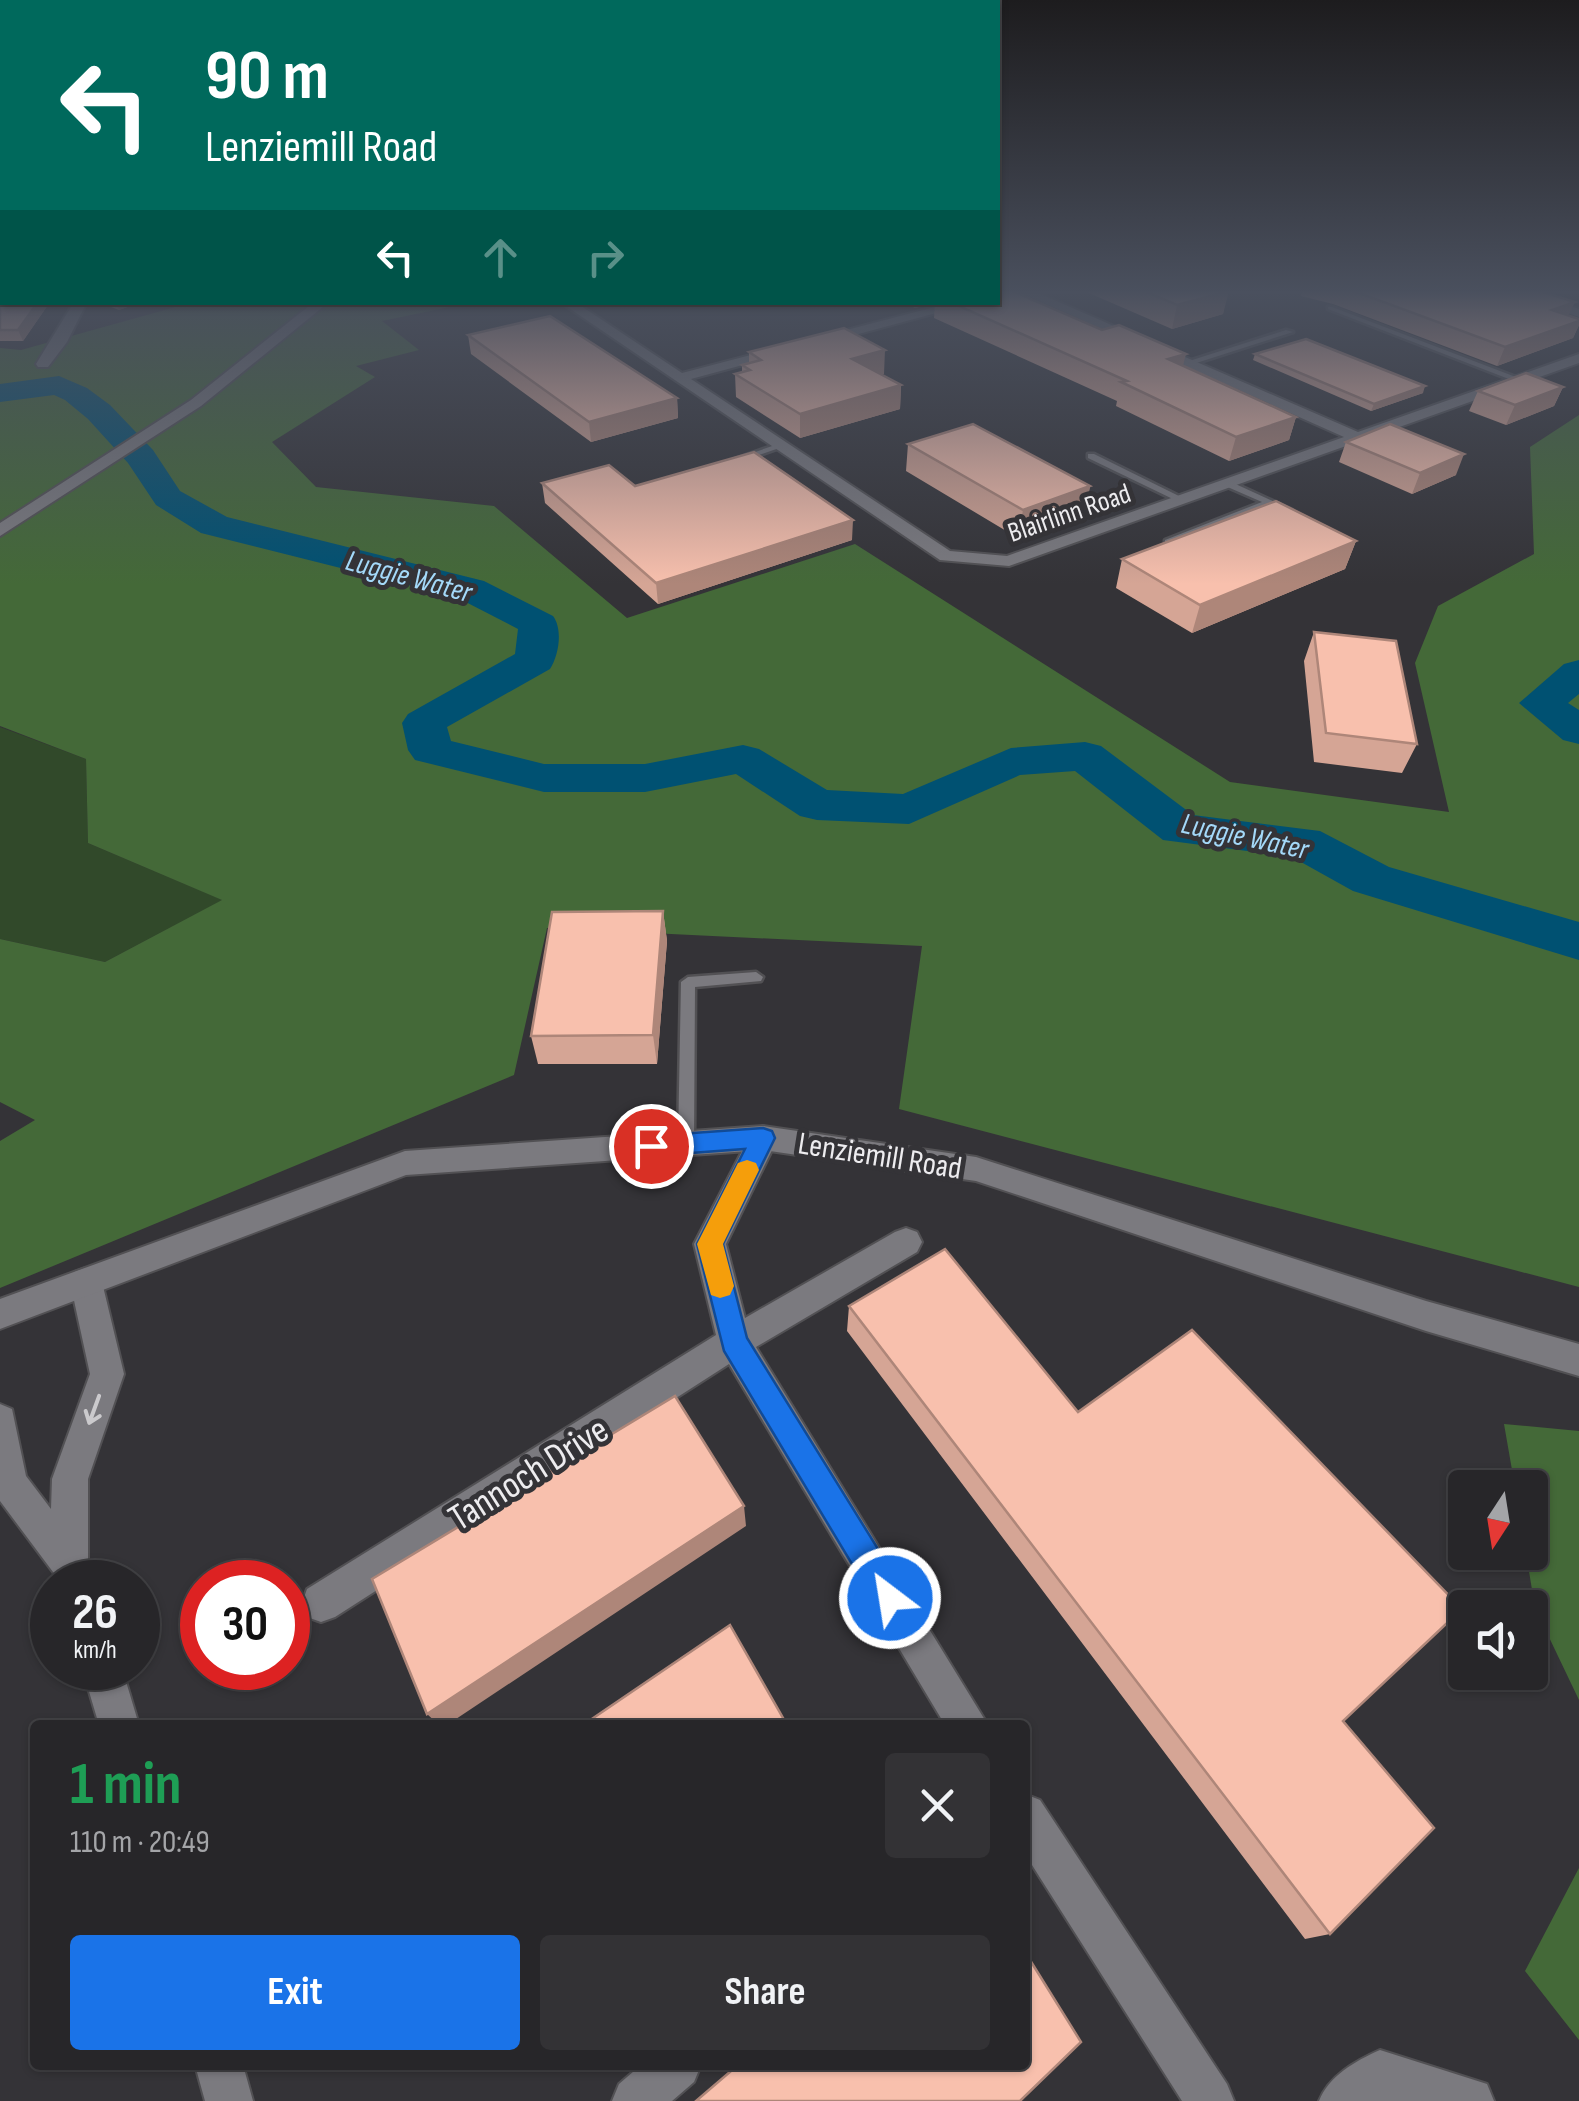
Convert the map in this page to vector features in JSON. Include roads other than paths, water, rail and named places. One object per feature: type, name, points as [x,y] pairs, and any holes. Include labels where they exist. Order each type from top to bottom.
[{"type":"street","points":[[0,531],[89,476],[215,388]]},
{"type":"street","name":"Blairlinn Road","points":[[694,388],[946,556],[1009,562],[1491,388]]},
{"type":"street","points":[[1246,388],[1355,436]]},
{"type":"street","points":[[763,1138],[710,1244],[734,1342],[965,1720]]},
{"type":"street","name":"Lenziemill Road","points":[[0,1314],[405,1163],[763,1138],[976,1169],[1407,1310],[1579,1360]]},
{"type":"street","name":"Tannoch Drive","points":[[321,1603],[734,1342],[906,1242]]},
{"type":"street","points":[[73,1560],[70,1480],[107,1374],[86,1282]]},
{"type":"street","points":[[0,1421],[9,1483],[67,1560]]},
{"type":"street","points":[[109,1690],[118,1720]]},
{"type":"street","points":[[1030,1823],[1210,2101]]},
{"type":"street","points":[[220,2070],[229,2101]]},
{"type":"street","points":[[636,2101],[671,2070]]},
{"type":"street","points":[[1343,2101],[1380,2074],[1470,2101]]},
{"type":"lane","points":[[730,461],[781,446]]},
{"type":"lane","points":[[1091,456],[1180,500]]},
{"type":"lane","points":[[1226,483],[1300,516]]},
{"type":"lane","points":[[1168,542],[1271,502]]},
{"type":"lane","points":[[686,1144],[688,982],[756,977]]},
{"type":"waterway","name":"Luggie Water","points":[[0,393],[37,388]]},
{"type":"waterway","name":"Luggie Water","points":[[65,388],[99,412],[141,457],[168,498],[214,525],[470,589],[539,624],[535,660],[453,703],[424,723],[431,750],[544,778],[645,778],[743,759],[817,805],[909,809],[1011,762],[1085,756],[1180,829],[1303,842],[1371,879],[1579,941]]},
{"type":"waterway","name":"Luggie Water","points":[[1579,673],[1541,703],[1579,731]]}]
